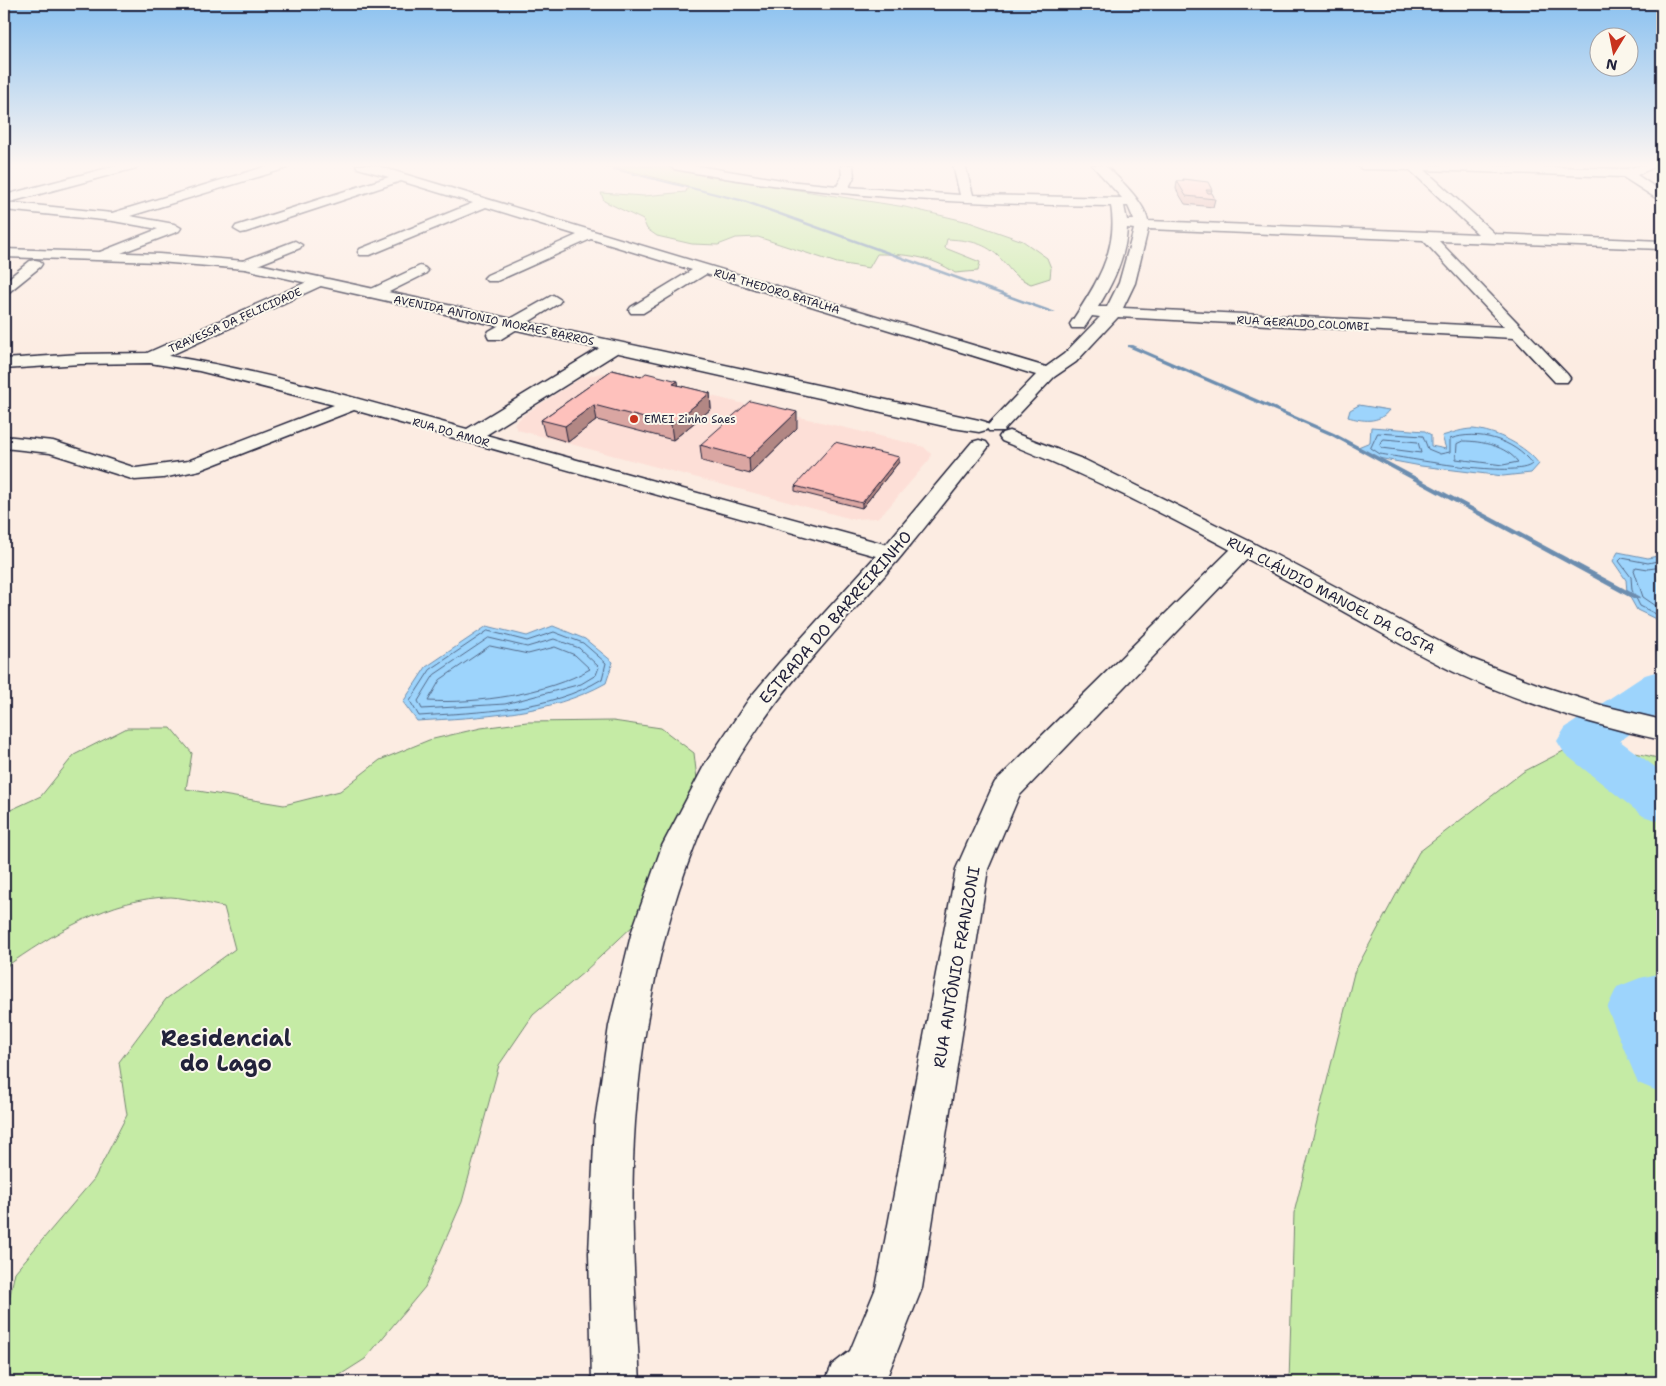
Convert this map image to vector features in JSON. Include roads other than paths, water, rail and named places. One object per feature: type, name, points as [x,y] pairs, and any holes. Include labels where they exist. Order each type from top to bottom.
[{"type":"street","points":[[106,255],[170,230]]},
{"type":"street","points":[[365,252],[419,230]]},
{"type":"street","name":"RUA THEDORO BATALHA","points":[[575,230],[1048,373]]},
{"type":"street","points":[[1071,333],[1088,311],[1106,282],[1119,241],[1120,230]]},
{"type":"street","points":[[1048,373],[1070,358],[1112,314],[1127,283],[1141,230]]},
{"type":"street","points":[[1254,230],[1662,245]]},
{"type":"street","points":[[1482,230],[1493,240]]},
{"type":"street","points":[[492,278],[590,234]]},
{"type":"street","points":[[1428,237],[1561,378]]},
{"type":"street","points":[[245,265],[295,245]]},
{"type":"street","name":"AVENIDA ANTONIO MORAES BARROS","points":[[4,253],[106,255],[245,265],[953,422],[986,435]]},
{"type":"street","name":"AVENIDA ANTONIO MORAES BARROS","points":[[4,263],[103,265],[198,271],[241,277],[597,358],[986,435]]},
{"type":"street","points":[[4,290],[35,264]]},
{"type":"street","points":[[637,310],[704,269]]},
{"type":"street","points":[[373,294],[420,271]]},
{"type":"street","name":"TRAVESSA DA FELICIDADE","points":[[150,358],[318,282]]},
{"type":"street","points":[[495,334],[553,300]]},
{"type":"street","name":"RUA GERALDO COLOMBI","points":[[1088,311],[1112,314],[1518,333]]},
{"type":"street","points":[[468,437],[614,347]]},
{"type":"street","points":[[1048,373],[1055,354],[1060,347]]},
{"type":"street","name":"RUA DO AMOR","points":[[4,364],[80,359],[150,358],[199,366],[353,404],[891,553]]},
{"type":"street","name":"ESTRADA DO BARREIRINHO","points":[[616,1382],[611,1253],[615,1122],[628,1026],[649,930],[678,846],[727,756],[759,706],[788,669],[891,553],[986,435],[1048,373]]},
{"type":"street","points":[[4,442],[53,447],[135,474],[163,472],[193,466],[353,404]]},
{"type":"street","name":"RUA CLÁUDIO MANOEL DA COSTA","points":[[986,435],[1078,464],[1245,548],[1463,665],[1532,693],[1601,715],[1662,730]]},
{"type":"street","name":"RUA ANTÔNIO FRANZONI","points":[[849,1382],[867,1368],[899,1288],[972,869],[1006,790],[1245,548]]},
{"type":"water","points":[[1359,405],[1389,410],[1380,418],[1370,420],[1348,417],[1350,410]]},
{"type":"water","points":[[1371,427],[1425,431],[1431,435],[1431,446],[1446,449],[1442,436],[1465,430],[1482,430],[1510,440],[1526,451],[1539,464],[1531,473],[1503,476],[1421,466],[1378,458],[1358,447],[1370,442]]},
{"type":"water","points":[[1618,552],[1648,558],[1662,555],[1662,622],[1637,610],[1627,592],[1626,580],[1613,561]]},
{"type":"water","points":[[487,626],[527,636],[553,626],[585,639],[613,662],[606,683],[584,694],[538,708],[490,716],[417,721],[403,702],[426,667]]},
{"type":"waterway","points":[[824,230],[1053,312]]},
{"type":"waterway","points":[[1130,346],[1332,434],[1636,597]]},
{"type":"waterway","points":[[1662,687],[1583,741],[1662,801]]},
{"type":"waterway","points":[[1662,1003],[1640,1008],[1662,1060]]},
{"type":"place","name":"EMEI Zinho Saes","points":[[634,419]]},
{"type":"district","name":"Residencial do Lago","points":[[226,1050]]}]
